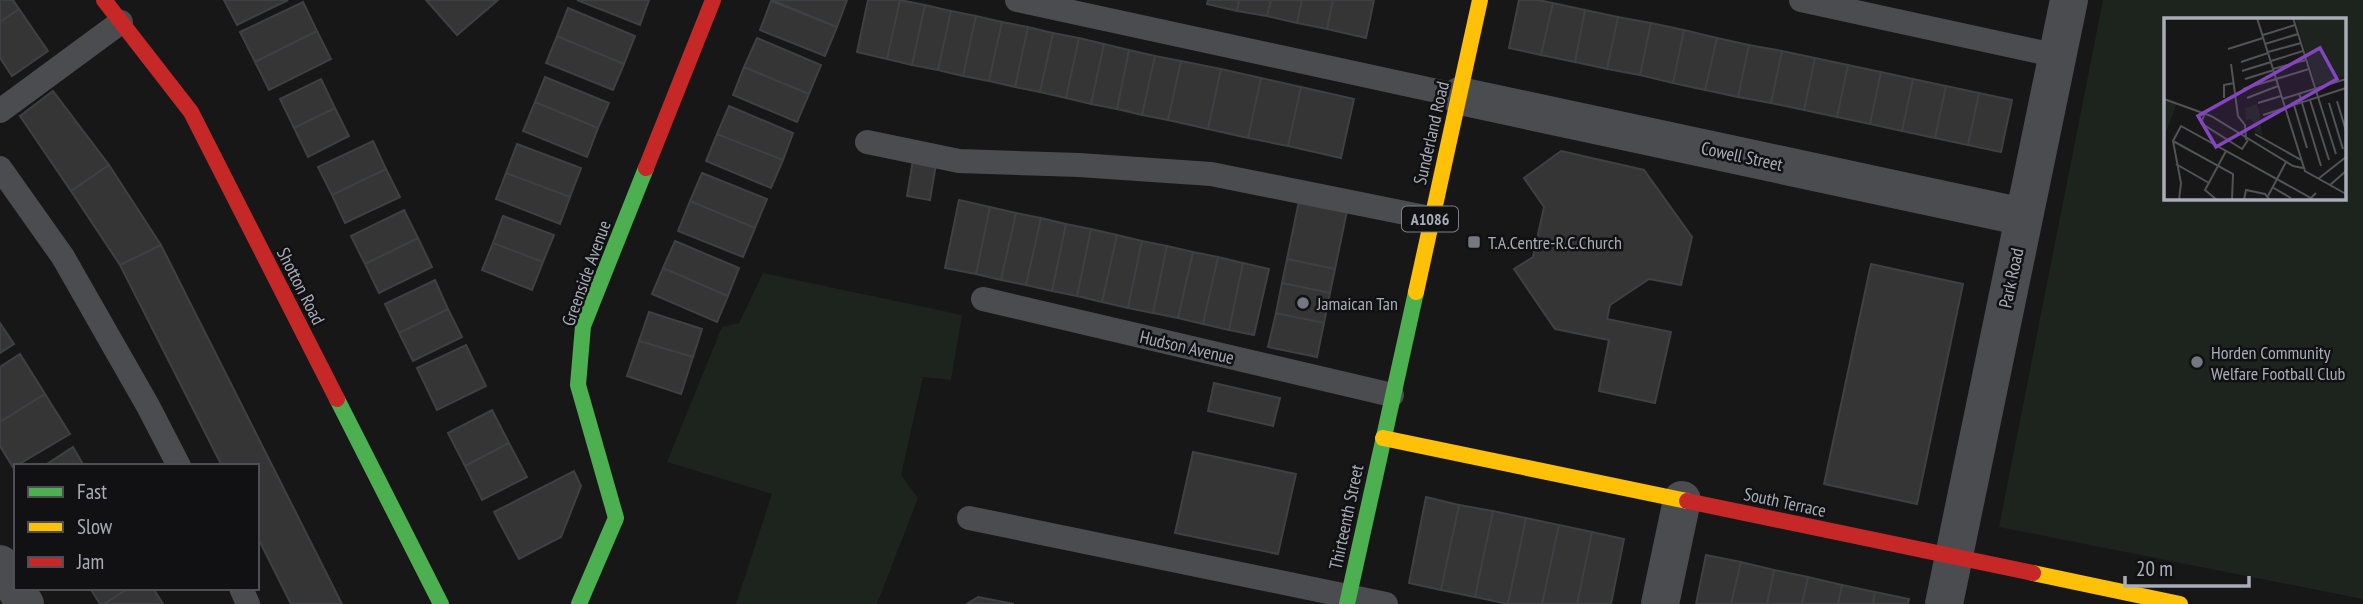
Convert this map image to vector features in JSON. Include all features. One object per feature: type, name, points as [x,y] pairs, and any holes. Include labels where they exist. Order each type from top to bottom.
[{"type":"street","name":"Shotton Road","points":[[104,0],[191,112],[441,604]]},
{"type":"street","name":"Greenside Avenue","points":[[579,604],[616,518],[578,385],[583,326],[713,0]]},
{"type":"street","name":"Sunderland Road","points":[[1383,438],[1480,0]]},
{"type":"street","name":"Park Road","points":[[1944,604],[2069,0]]},
{"type":"street","name":"Cowell Street","points":[[1460,96],[2024,217]]},
{"type":"street","name":"South Terrace","points":[[1383,438],[2180,604]]},
{"type":"street","name":"Thirteenth Street","points":[[1348,600],[1383,438]]},
{"type":"street","points":[[1660,604],[1682,500]]},
{"type":"street","points":[[0,564],[14,586]]},
{"type":"lane","points":[[1017,0],[1460,96]]},
{"type":"lane","points":[[1801,0],[2057,56]]},
{"type":"lane","points":[[0,111],[121,22]]},
{"type":"lane","points":[[867,142],[960,161],[1079,165],[1211,174],[1430,218]]},
{"type":"lane","points":[[0,168],[63,257],[149,406],[178,464]]},
{"type":"lane","name":"Hudson Avenue","points":[[983,299],[1392,395]]},
{"type":"lane","points":[[969,518],[1348,600],[1386,604]]},
{"type":"shaded area","name":"Horden Community Welfare Football Club","points":[[2103,0],[2363,0],[2363,599],[1999,527]]},
{"type":"shaded area","points":[[763,273],[962,315],[951,380],[923,377],[901,475],[918,498],[877,604],[736,604],[772,494],[667,462],[722,327],[739,323]]},
{"type":"building","points":[[0,0],[13,0],[19,9],[0,22]]},
{"type":"building","points":[[224,0],[288,0],[237,25]]},
{"type":"building","points":[[426,0],[498,0],[457,35]]},
{"type":"building","points":[[577,0],[649,0],[640,25]]},
{"type":"building","points":[[772,0],[847,0],[837,27]]},
{"type":"building","points":[[868,0],[900,0],[887,59],[857,52]]},
{"type":"building","points":[[900,0],[925,5],[912,65],[887,59]]},
{"type":"building","points":[[1208,0],[1239,0],[1237,11],[1207,4]]},
{"type":"building","points":[[1239,0],[1271,0],[1267,16],[1237,11]]},
{"type":"building","points":[[1271,0],[1302,0],[1297,23],[1267,16]]},
{"type":"building","points":[[1302,0],[1333,0],[1327,29],[1297,23]]},
{"type":"building","points":[[1333,0],[1374,0],[1366,38],[1327,29]]},
{"type":"building","points":[[1519,0],[1553,3],[1541,55],[1509,48]]},
{"type":"building","points":[[771,1],[837,27],[825,56],[760,30]]},
{"type":"building","points":[[303,2],[317,31],[255,62],[240,32]]},
{"type":"building","points":[[1553,3],[1585,10],[1575,62],[1541,55]]},
{"type":"building","points":[[925,5],[951,11],[938,70],[912,65]]},
{"type":"building","points":[[568,8],[635,36],[624,64],[557,36]]},
{"type":"building","points":[[19,9],[48,51],[12,76],[0,58],[0,22]]},
{"type":"building","points":[[1585,10],[1618,17],[1607,69],[1575,62]]},
{"type":"building","points":[[951,11],[976,16],[963,76],[938,70]]},
{"type":"building","points":[[976,16],[1002,22],[989,81],[963,76]]},
{"type":"building","points":[[1618,17],[1651,23],[1640,75],[1607,69]]},
{"type":"building","points":[[1002,22],[1028,27],[1015,87],[989,81]]},
{"type":"building","points":[[1651,23],[1684,30],[1673,83],[1640,75]]},
{"type":"building","points":[[1028,27],[1053,33],[1040,92],[1015,87]]},
{"type":"building","points":[[1684,30],[1717,38],[1705,90],[1673,83]]},
{"type":"building","points":[[317,31],[331,59],[269,90],[255,62]]},
{"type":"building","points":[[1053,33],[1079,38],[1066,98],[1040,92]]},
{"type":"building","points":[[557,36],[624,64],[613,90],[546,63]]},
{"type":"building","points":[[757,38],[821,65],[809,94],[744,67]]},
{"type":"building","points":[[1079,38],[1104,44],[1091,104],[1066,98]]},
{"type":"building","points":[[1717,38],[1749,45],[1738,97],[1705,90]]},
{"type":"building","points":[[1104,44],[1129,50],[1117,109],[1091,104]]},
{"type":"building","points":[[1749,45],[1782,51],[1771,103],[1738,97]]},
{"type":"building","points":[[1129,50],[1155,56],[1142,115],[1117,109]]},
{"type":"building","points":[[1782,51],[1815,58],[1804,110],[1771,103]]},
{"type":"building","points":[[1155,56],[1181,61],[1168,120],[1142,115]]},
{"type":"building","points":[[1815,58],[1848,65],[1837,117],[1804,110]]},
{"type":"building","points":[[1181,61],[1221,69],[1208,129],[1168,120]]},
{"type":"building","points":[[1848,65],[1881,72],[1870,124],[1837,117]]},
{"type":"building","points":[[744,67],[809,94],[797,122],[733,95]]},
{"type":"building","points":[[1221,69],[1261,78],[1248,138],[1208,129]]},
{"type":"building","points":[[1881,72],[1913,79],[1902,131],[1870,124]]},
{"type":"building","points":[[545,77],[609,103],[598,128],[535,102]]},
{"type":"building","points":[[1261,78],[1301,87],[1288,146],[1248,138]]},
{"type":"building","points":[[321,79],[335,108],[294,128],[280,99]]},
{"type":"building","points":[[1913,79],[1946,86],[1935,138],[1902,131]]},
{"type":"building","points":[[1946,86],[1979,93],[1968,145],[1935,138]]},
{"type":"building","points":[[1301,87],[1354,99],[1341,158],[1288,146]]},
{"type":"building","points":[[53,91],[109,165],[71,191],[20,116]]},
{"type":"building","points":[[1979,93],[2012,100],[2001,152],[1968,145]]},
{"type":"building","points":[[535,102],[598,128],[587,157],[523,131]]},
{"type":"building","points":[[729,106],[793,133],[783,160],[717,134]]},
{"type":"building","points":[[335,108],[349,136],[308,157],[294,128]]},
{"type":"building","points":[[717,134],[783,160],[771,188],[706,161]]},
{"type":"building","points":[[373,141],[386,169],[332,195],[318,167]]},
{"type":"building","points":[[517,144],[581,168],[570,197],[506,173]]},
{"type":"building","points":[[1561,151],[1644,170],[1692,237],[1681,285],[1649,279],[1610,305],[1607,319],[1671,332],[1655,403],[1599,391],[1609,340],[1555,329],[1514,269],[1533,257],[1544,207],[1524,178]]},
{"type":"building","points":[[913,160],[936,164],[930,200],[907,196]]},
{"type":"building","points":[[109,165],[161,245],[120,265],[71,191]]},
{"type":"building","points":[[386,169],[400,197],[345,223],[332,195]]},
{"type":"building","points":[[506,173],[570,197],[560,224],[496,199]]},
{"type":"building","points":[[702,173],[767,199],[755,228],[690,201]]},
{"type":"building","points":[[959,200],[990,207],[976,274],[945,268]]},
{"type":"building","points":[[690,201],[755,228],[743,257],[678,231]]},
{"type":"building","points":[[1299,201],[1347,211],[1335,269],[1287,259]]},
{"type":"building","points":[[990,207],[1016,213],[1001,280],[976,274]]},
{"type":"building","points":[[404,210],[418,238],[365,264],[351,236]]},
{"type":"building","points":[[1016,213],[1041,218],[1026,285],[1001,280]]},
{"type":"building","points":[[503,216],[554,235],[543,262],[493,243]]},
{"type":"building","points":[[1041,218],[1066,224],[1052,291],[1026,285]]},
{"type":"building","points":[[1066,224],[1091,229],[1077,296],[1052,291]]},
{"type":"building","points":[[1091,229],[1117,235],[1102,302],[1077,296]]},
{"type":"building","points":[[1117,235],[1142,241],[1128,308],[1102,302]]},
{"type":"building","points":[[418,238],[432,267],[379,293],[365,264]]},
{"type":"building","points":[[675,241],[739,268],[728,296],[663,268]]},
{"type":"building","points":[[1142,241],[1167,246],[1153,313],[1128,308]]},
{"type":"building","points":[[493,243],[543,262],[532,290],[482,270]]},
{"type":"building","points":[[161,245],[342,604],[291,604],[259,540],[259,464],[221,464],[120,265]]},
{"type":"building","points":[[1167,246],[1193,252],[1178,318],[1153,313]]},
{"type":"building","points":[[1193,252],[1218,257],[1203,324],[1178,318]]},
{"type":"building","points":[[1218,257],[1243,263],[1229,330],[1203,324]]},
{"type":"building","points":[[1287,259],[1335,269],[1330,293],[1282,283]]},
{"type":"building","points":[[1243,263],[1269,269],[1254,335],[1229,330]]},
{"type":"building","points":[[1871,264],[1963,284],[1917,504],[1824,484]]},
{"type":"building","points":[[663,268],[728,296],[717,322],[652,294]]},
{"type":"building","points":[[435,280],[448,309],[399,333],[385,304]]},
{"type":"building","name":"Jamaican Tan","points":[[1282,283],[1330,293],[1324,323],[1276,313]]},
{"type":"building","points":[[448,309],[462,337],[413,361],[399,333]]},
{"type":"building","points":[[649,312],[702,329],[693,357],[639,341]]},
{"type":"building","points":[[1276,313],[1324,323],[1317,357],[1268,347]]},
{"type":"building","points":[[0,323],[14,344],[0,353]]},
{"type":"building","points":[[639,341],[693,357],[681,394],[627,376]]},
{"type":"building","points":[[466,345],[486,386],[437,410],[417,368]]},
{"type":"building","points":[[20,354],[45,394],[0,422],[0,367]]},
{"type":"building","points":[[1214,383],[1280,398],[1273,426],[1208,411]]},
{"type":"building","points":[[45,394],[70,434],[19,464],[14,464],[14,469],[0,446],[0,422]]},
{"type":"building","points":[[492,410],[509,443],[465,466],[448,433]]},
{"type":"building","points":[[509,443],[527,477],[482,500],[465,466]]},
{"type":"building","points":[[73,447],[83,464],[47,464]]},
{"type":"building","points":[[1193,452],[1296,474],[1278,554],[1175,533]]},
{"type":"building","points":[[574,471],[581,486],[561,537],[519,559],[494,512]]},
{"type":"building","points":[[1426,497],[1459,505],[1441,590],[1409,583]]},
{"type":"building","points":[[1459,505],[1493,511],[1475,597],[1441,590]]},
{"type":"building","points":[[1493,511],[1526,518],[1508,604],[1475,597]]},
{"type":"building","points":[[1526,518],[1559,525],[1542,604],[1508,604]]},
{"type":"building","points":[[1559,525],[1592,532],[1577,604],[1542,604]]},
{"type":"building","points":[[1592,532],[1624,539],[1611,604],[1577,604]]},
{"type":"building","points":[[1706,555],[1741,562],[1731,604],[1696,604]]},
{"type":"building","points":[[1741,562],[1774,570],[1767,604],[1731,604]]},
{"type":"building","points":[[1774,570],[1808,577],[1802,604],[1767,604]]},
{"type":"building","points":[[1808,577],[1842,585],[1838,604],[1802,604]]},
{"type":"building","points":[[1842,585],[1875,592],[1873,604],[1838,604]]},
{"type":"building","points":[[91,590],[126,590],[104,604],[100,604]]},
{"type":"building","points":[[126,590],[154,590],[163,604],[104,604]]},
{"type":"building","points":[[1875,592],[1909,599],[1908,604],[1873,604]]},
{"type":"building","points":[[978,597],[1014,604],[967,604]]},
{"type":"traffic: fast","points":[[579,604],[616,518],[578,385],[583,326],[646,168]]},
{"type":"traffic: fast","points":[[1347,604],[1416,292]]},
{"type":"traffic: fast","points":[[337,399],[441,604]]},
{"type":"traffic: slow","points":[[1416,292],[1480,0]]},
{"type":"traffic: slow","points":[[1383,438],[1687,501]]},
{"type":"traffic: slow","points":[[2033,573],[2180,604]]},
{"type":"traffic: jam","points":[[104,0],[191,112],[337,399]]},
{"type":"traffic: jam","points":[[646,168],[713,0]]},
{"type":"traffic: jam","points":[[1687,501],[2033,573]]},
{"type":"place","name":"T.A.Centre-R.C.Church","points":[[1474,242]]},
{"type":"place","name":"Jamaican Tan","points":[[1303,303]]},
{"type":"place","name":"Horden Community Welfare Football Club","points":[[2197,362]]}]
